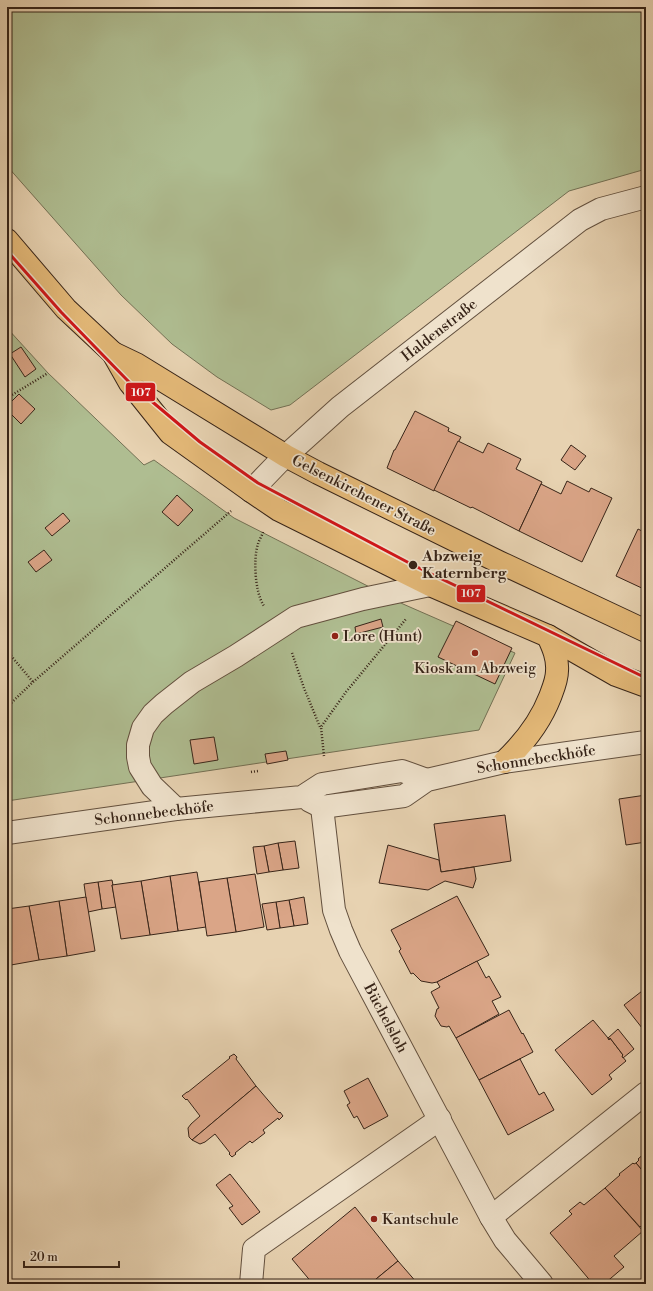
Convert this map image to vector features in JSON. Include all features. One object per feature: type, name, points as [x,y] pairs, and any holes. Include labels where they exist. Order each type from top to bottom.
[{"type":"main road","name":"Gelsenkirchener Straße","points":[[7,240],[66,309],[113,353],[130,383],[170,433],[251,491],[279,510],[430,585],[548,636],[616,675],[646,686]]},
{"type":"main road","name":"Gelsenkirchener Straße","points":[[113,353],[136,364],[286,456],[318,473],[499,562],[646,631]]},
{"type":"main road","points":[[504,762],[515,752],[532,731],[545,710],[555,684],[557,661],[553,646],[548,636]]},
{"type":"street","name":"Haldenstraße","points":[[251,491],[279,462],[340,407],[580,220],[601,209],[646,197]]},
{"type":"street","points":[[176,809],[152,786],[140,767],[138,757],[138,745],[143,728],[153,714],[164,704],[192,682],[236,656],[296,617],[363,599],[430,585]]},
{"type":"street","name":"Schonnebeckhöfe","points":[[322,807],[404,796],[427,780],[504,762],[646,742]]},
{"type":"street","name":"Schonnebeckhöfe","points":[[7,833],[176,809],[302,797],[322,784],[402,772],[427,780]]},
{"type":"street","points":[[302,797],[322,807]]},
{"type":"street","name":"Büchelsloh","points":[[322,807],[334,910],[341,930],[354,958],[491,1216],[505,1240],[542,1284]]},
{"type":"street","points":[[491,1216],[646,1093]]},
{"type":"street","points":[[251,1284],[254,1249],[440,1119]]},
{"type":"path","points":[[7,398],[48,373]]},
{"type":"path","points":[[7,707],[33,682],[232,510],[251,491]]},
{"type":"path","points":[[324,761],[321,727],[346,692],[410,614]]},
{"type":"path","points":[[7,651],[33,682]]},
{"type":"green space","points":[[7,7],[646,7],[646,169],[569,191],[290,405],[271,410],[217,377],[172,344],[121,295],[7,166]]},
{"type":"green space","points":[[7,328],[48,373],[144,465],[154,460],[234,518],[403,604],[515,653],[479,730],[7,801]]},
{"type":"building","points":[[21,347],[36,369],[25,377],[10,354]]},
{"type":"building","points":[[19,394],[35,409],[21,424],[7,410],[7,406]]},
{"type":"building","points":[[415,411],[449,428],[448,431],[461,437],[434,491],[387,468],[394,450]]},
{"type":"building","points":[[458,441],[483,453],[488,443],[521,459],[516,469],[542,482],[519,531],[434,490]]},
{"type":"building","points":[[571,445],[586,456],[575,470],[561,460]]},
{"type":"building","points":[[567,481],[589,492],[591,488],[612,498],[582,562],[519,531],[541,484],[561,494]]},
{"type":"building","points":[[177,495],[193,510],[178,526],[162,512]]},
{"type":"building","points":[[63,513],[70,521],[52,536],[45,528]]},
{"type":"building","points":[[638,529],[646,533],[646,590],[616,576]]},
{"type":"building","points":[[44,550],[52,560],[36,572],[28,562]]},
{"type":"building","points":[[381,619],[383,627],[356,634],[355,627]]},
{"type":"building","name":"Kiosk am Abzweig","points":[[456,621],[512,648],[495,684],[438,657]]},
{"type":"building","points":[[214,737],[218,760],[194,764],[190,740]]},
{"type":"building","points":[[286,751],[288,760],[267,764],[265,754]]},
{"type":"building","points":[[646,795],[646,842],[626,845],[619,799]]},
{"type":"building","points":[[505,815],[511,861],[441,872],[434,824]]},
{"type":"building","points":[[295,841],[299,868],[283,870],[278,843]]},
{"type":"building","points":[[278,843],[283,870],[269,872],[264,846]]},
{"type":"building","points":[[388,845],[439,860],[441,872],[474,867],[476,879],[473,888],[445,881],[428,890],[379,883]]},
{"type":"building","points":[[264,846],[269,872],[257,874],[253,847]]},
{"type":"building","points":[[197,872],[206,927],[178,931],[170,876]]},
{"type":"building","points":[[255,874],[264,927],[236,932],[227,878]]},
{"type":"building","points":[[170,876],[178,931],[150,935],[141,881]]},
{"type":"building","points":[[227,878],[236,932],[207,936],[199,882]]},
{"type":"building","points":[[112,880],[116,907],[102,909],[98,882]]},
{"type":"building","points":[[141,881],[150,935],[121,939],[112,885]]},
{"type":"building","points":[[98,882],[102,909],[88,912],[84,884]]},
{"type":"building","points":[[457,896],[489,955],[437,982],[432,983],[421,981],[413,973],[411,974],[399,951],[401,949],[391,930]]},
{"type":"building","points":[[86,897],[95,951],[67,956],[59,901]]},
{"type":"building","points":[[304,897],[308,924],[294,926],[289,900]]},
{"type":"building","points":[[289,900],[294,926],[280,928],[276,902]]},
{"type":"building","points":[[59,901],[67,956],[39,960],[29,906]]},
{"type":"building","points":[[276,902],[280,928],[267,930],[262,904]]},
{"type":"building","points":[[29,906],[39,960],[11,965],[7,939],[7,909]]},
{"type":"building","points":[[477,961],[486,978],[489,976],[501,997],[492,1001],[499,1014],[456,1038],[449,1026],[441,1026],[435,1016],[437,1009],[439,1008],[431,992],[440,987],[437,982]]},
{"type":"building","points":[[646,988],[646,1033],[624,1005]]},
{"type":"building","points":[[509,1010],[533,1052],[479,1080],[456,1038]]},
{"type":"building","points":[[593,1020],[609,1040],[610,1038],[626,1061],[609,1075],[612,1079],[592,1095],[555,1050]]},
{"type":"building","points":[[618,1029],[634,1049],[623,1058],[623,1055],[610,1038],[609,1040],[608,1038]]},
{"type":"building","points":[[234,1054],[256,1086],[192,1140],[189,1137],[188,1128],[200,1116],[187,1099],[186,1100],[182,1096]]},
{"type":"building","points":[[520,1059],[539,1095],[544,1092],[554,1110],[508,1135],[479,1080]]},
{"type":"building","points":[[368,1078],[388,1116],[364,1129],[357,1116],[354,1118],[347,1105],[350,1103],[344,1091]]},
{"type":"building","points":[[256,1086],[283,1116],[279,1120],[278,1118],[263,1130],[265,1133],[252,1143],[250,1141],[232,1157],[215,1134],[200,1144],[192,1140]]},
{"type":"building","points":[[646,1152],[646,1175],[636,1163],[639,1160],[638,1159]]},
{"type":"building","points":[[633,1163],[636,1163],[646,1175],[646,1222],[640,1227],[605,1188]]},
{"type":"building","points":[[230,1174],[260,1212],[242,1225],[229,1208],[233,1206],[216,1185]]},
{"type":"building","points":[[605,1188],[643,1231],[614,1256],[624,1267],[604,1284],[593,1284],[550,1233],[572,1214],[569,1211],[580,1202],[584,1205]]},
{"type":"building","points":[[355,1207],[398,1261],[370,1284],[313,1284],[292,1259]]},
{"type":"building","points":[[398,1261],[418,1284],[370,1284]]},
{"type":"transit line","name":"107","points":[[7,251],[61,312],[130,383],[200,442],[258,483],[413,565],[646,678]]},
{"type":"place","name":"Abzweig Katernberg","points":[[413,565]]},
{"type":"place","name":"Lore (Hunt)","points":[[335,636]]},
{"type":"place","name":"Kiosk am Abzweig","points":[[475,653]]},
{"type":"place","name":"Kantschule","points":[[374,1219]]}]
